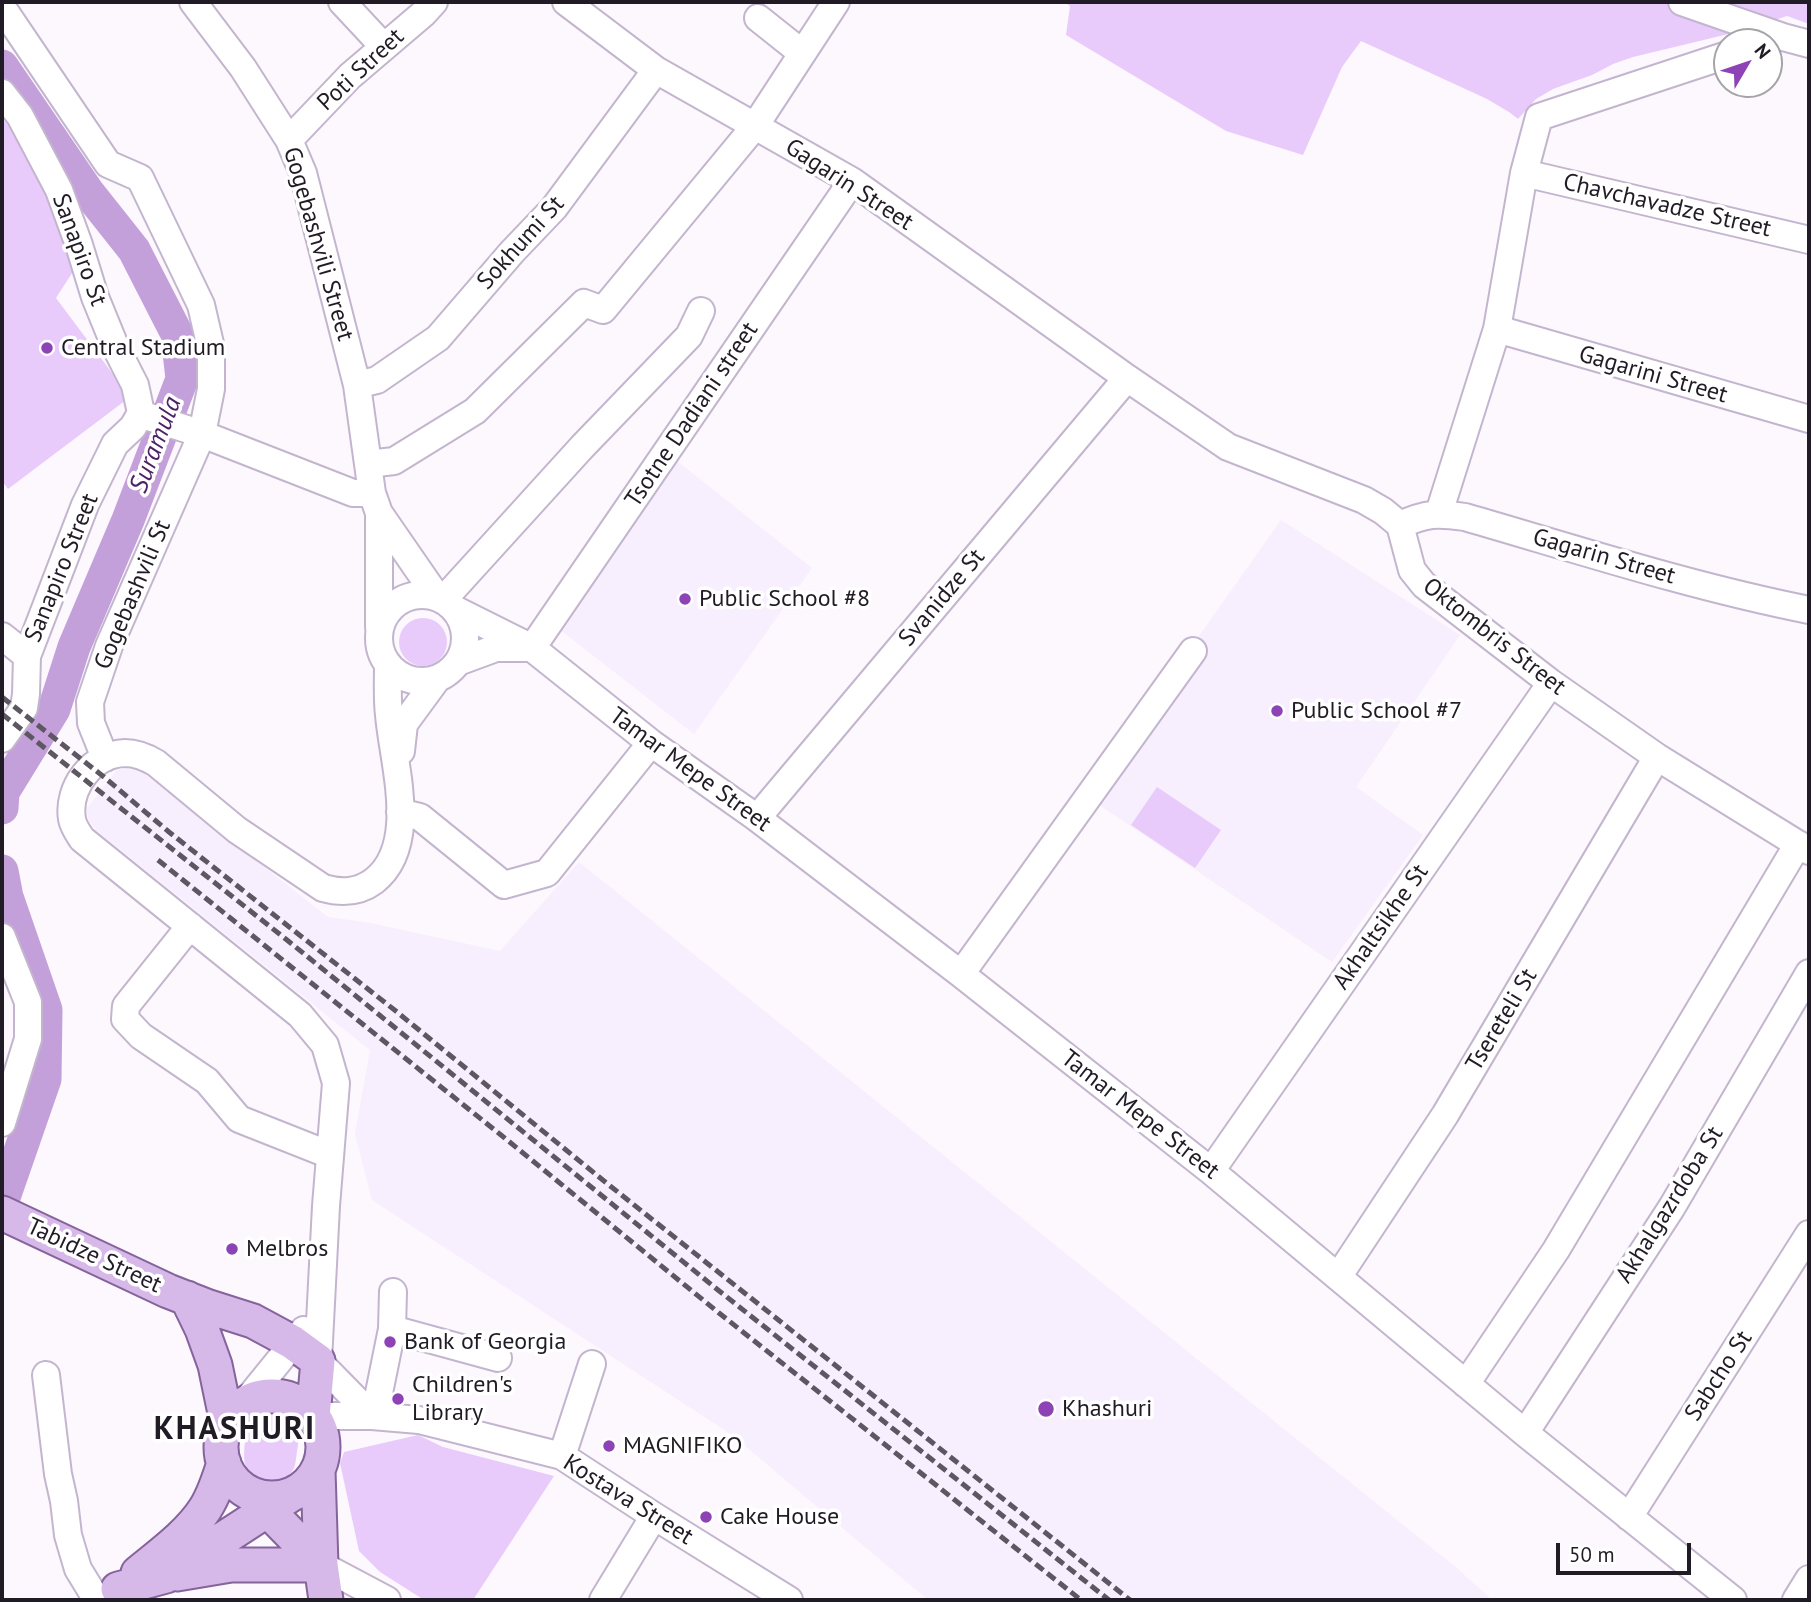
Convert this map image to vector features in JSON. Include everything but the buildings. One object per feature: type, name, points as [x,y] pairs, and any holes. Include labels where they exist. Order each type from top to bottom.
[{"type":"main road","name":"Tabidze Street","points":[[2,1213],[152,1284],[253,1321],[305,1352]]},
{"type":"main road","name":"Tabidze Street","points":[[187,1298],[235,1414]]},
{"type":"main road","points":[[305,1352],[313,1416]]},
{"type":"main road","points":[[166,1576],[269,1500],[309,1483],[318,1470],[323,1446],[313,1416],[297,1402],[279,1396],[261,1397],[235,1414],[221,1447],[224,1463],[237,1483],[269,1500],[321,1565]]},
{"type":"main road","points":[[104,1596],[158,1557],[192,1525],[214,1492],[224,1463]]},
{"type":"main road","points":[[318,1470],[321,1565],[326,1600]]},
{"type":"main road","points":[[104,1596],[166,1576],[231,1565],[321,1565]]},
{"type":"street","name":"Gogebashvili Street","points":[[193,2],[243,68],[289,140],[303,173],[357,385],[376,503],[379,628]]},
{"type":"street","points":[[342,2],[384,47]]},
{"type":"street","name":"Poti Street","points":[[289,140],[350,76],[434,2]]},
{"type":"street","name":"Gagarin Street","points":[[566,2],[656,70],[852,181],[1127,378]]},
{"type":"street","points":[[368,464],[394,461],[475,411],[584,303],[603,310],[755,126],[836,2]]},
{"type":"street","points":[[1682,2],[1746,28]]},
{"type":"street","name":"Gogebashvili St","points":[[6,13],[108,164],[140,178],[201,305],[211,348],[211,389],[199,433],[109,646],[90,702],[91,723],[105,758]]},
{"type":"street","points":[[758,18],[803,53]]},
{"type":"street","points":[[1783,41],[1809,44]]},
{"type":"street","points":[[1439,513],[1497,329],[1524,173],[1539,117],[1713,60]]},
{"type":"street","name":"Sokhumi St","points":[[357,385],[377,380],[438,338],[554,208],[656,70]]},
{"type":"street","name":"Sanapiro St","points":[[2,93],[20,116],[59,190],[95,297],[135,385],[145,415]]},
{"type":"street","name":"Chavchavadze Street","points":[[1524,173],[1809,240]]},
{"type":"street","name":"Tsotne Dadiani street","points":[[532,648],[852,181]]},
{"type":"street","points":[[444,602],[582,447],[689,336],[701,312]]},
{"type":"street","name":"Gagarini Street","points":[[1497,329],[1809,419]]},
{"type":"street","points":[[1127,378],[1228,447],[1364,500],[1400,525]]},
{"type":"street","name":"Svanidze St","points":[[757,818],[1127,378]]},
{"type":"street","points":[[145,415],[199,433],[376,503]]},
{"type":"street","name":"Sanapiro Street","points":[[2,738],[24,708],[27,656],[85,505],[115,444],[145,415]]},
{"type":"street","name":"Gogebashvili Street","points":[[376,503],[444,602]]},
{"type":"street","name":"Gagarin Street","points":[[1400,525],[1425,514],[1465,517],[1691,583],[1809,610]]},
{"type":"street","name":"Oktombris Street","points":[[1400,525],[1412,570],[1418,578],[1552,683],[1657,757],[1803,847]]},
{"type":"street","points":[[422,595],[444,602],[462,622],[464,650],[458,662],[449,673],[424,682],[410,681],[398,675],[388,666],[378,641],[379,628],[385,614],[408,597],[422,595]]},
{"type":"street","name":"Tamar Mepe Street","points":[[444,602],[532,648],[651,743],[757,818],[961,974],[1211,1171],[1525,1433],[1733,1600]]},
{"type":"street","points":[[2,636],[27,656]]},
{"type":"street","points":[[458,662],[496,648],[532,648]]},
{"type":"street","points":[[961,974],[1193,650]]},
{"type":"street","points":[[235,1414],[305,1352],[321,1311],[336,1083],[326,1045],[300,1015],[82,839],[72,822],[71,802],[78,783],[89,769],[105,758],[123,753],[141,755],[156,763],[237,830],[323,888],[338,892],[354,891],[384,873],[393,859],[398,837],[398,774],[389,715],[388,666]]},
{"type":"street","points":[[398,774],[404,724],[437,679]]},
{"type":"street","name":"Akhaltsikhe St","points":[[1211,1171],[1552,683]]},
{"type":"street","points":[[400,812],[419,817],[504,885],[547,873],[651,743]]},
{"type":"street","name":"Tsereteli St","points":[[1338,1278],[1445,1115],[1657,757]]},
{"type":"street","points":[[1466,1384],[1556,1250],[1803,847]]},
{"type":"street","points":[[190,926],[126,1006],[125,1019],[141,1036],[207,1081],[239,1119],[331,1155]]},
{"type":"street","points":[[2,937],[28,1002],[28,1039],[2,1123]]},
{"type":"street","name":"Akhalgazrdoba St","points":[[1525,1433],[1672,1207],[1809,973]]},
{"type":"street","name":"Sabcho St","points":[[1629,1517],[1809,1234]]},
{"type":"street","points":[[380,1416],[379,1393],[392,1329],[393,1292]]},
{"type":"street","points":[[392,1329],[498,1358]]},
{"type":"street","points":[[305,1352],[380,1416]]},
{"type":"street","points":[[562,1456],[592,1364]]},
{"type":"street","points":[[46,1375],[68,1535],[78,1569],[104,1596]]},
{"type":"street","name":"Kostava Street","points":[[313,1416],[380,1416],[419,1420],[562,1456],[789,1600]]},
{"type":"street","points":[[603,1600],[654,1516]]},
{"type":"street","points":[[321,1565],[387,1600]]},
{"type":"street","points":[[1796,1600],[1809,1579]]},
{"type":"shaded area","points":[[1064,2],[1809,2],[1809,24],[1787,16],[1750,28],[1713,28],[1713,38],[1633,57],[1553,89],[1536,99],[1518,119],[1487,99],[1361,41],[1342,67],[1303,155],[1226,131],[1066,35],[1070,6]]},
{"type":"shaded area","name":"Central Stadium","points":[[2,118],[43,166],[76,267],[56,298],[130,397],[8,489],[2,481]]},
{"type":"shaded area","name":"Public School #8","points":[[677,461],[812,568],[694,734],[559,629]]},
{"type":"shaded area","name":"Public School #7","points":[[1281,520],[1460,635],[1356,787],[1423,835],[1332,962],[1086,796]]},
{"type":"shaded area","points":[[423,618],[440,625],[447,642],[440,659],[423,666],[406,659],[399,642],[406,625]]},
{"type":"shaded area","points":[[132,768],[144,773],[328,917],[370,923],[500,951],[579,862],[1458,1569],[1492,1600],[928,1600],[732,1435],[372,1200],[355,1134],[370,1050],[97,831],[88,819],[87,808],[117,770]]},
{"type":"shaded area","points":[[1157,787],[1221,830],[1195,868],[1131,825]]},
{"type":"shaded area","points":[[272,1407],[293,1416],[299,1436],[294,1468],[289,1475],[275,1483],[259,1481],[253,1477],[246,1468],[244,1455],[249,1419],[259,1410]]},
{"type":"shaded area","points":[[418,1435],[443,1447],[554,1476],[473,1600],[424,1600],[380,1572],[359,1551],[340,1463],[344,1452]]},
{"type":"waterway","name":"Suramula","points":[[2,66],[88,192],[134,250],[177,334],[182,379],[128,520],[74,647],[54,709],[3,792],[2,808]]},
{"type":"waterway","name":"Suramula","points":[[2,871],[7,897],[46,1010],[45,1079],[2,1203]]},
{"type":"railway","points":[[2,697],[1130,1600]]},
{"type":"railway","points":[[2,714],[287,940],[718,1290],[1109,1600]]},
{"type":"railway","points":[[158,860],[719,1313],[1081,1600]]},
{"type":"place","name":"Central Stadium","points":[[47,348]]},
{"type":"place","name":"Public School #8","points":[[685,599]]},
{"type":"place","name":"Public School #7","points":[[1277,711]]},
{"type":"place","name":"Melbros","points":[[232,1249]]},
{"type":"place","name":"Bank of Georgia","points":[[390,1342]]},
{"type":"place","name":"Children's Library","points":[[398,1399]]},
{"type":"place","name":"Khashuri","points":[[1046,1409]]},
{"type":"place","name":"MAGNIFIKO","points":[[609,1446]]},
{"type":"place","name":"Cake House","points":[[706,1517]]},
{"type":"district","name":"KHASHURI","points":[[235,1430]]}]
